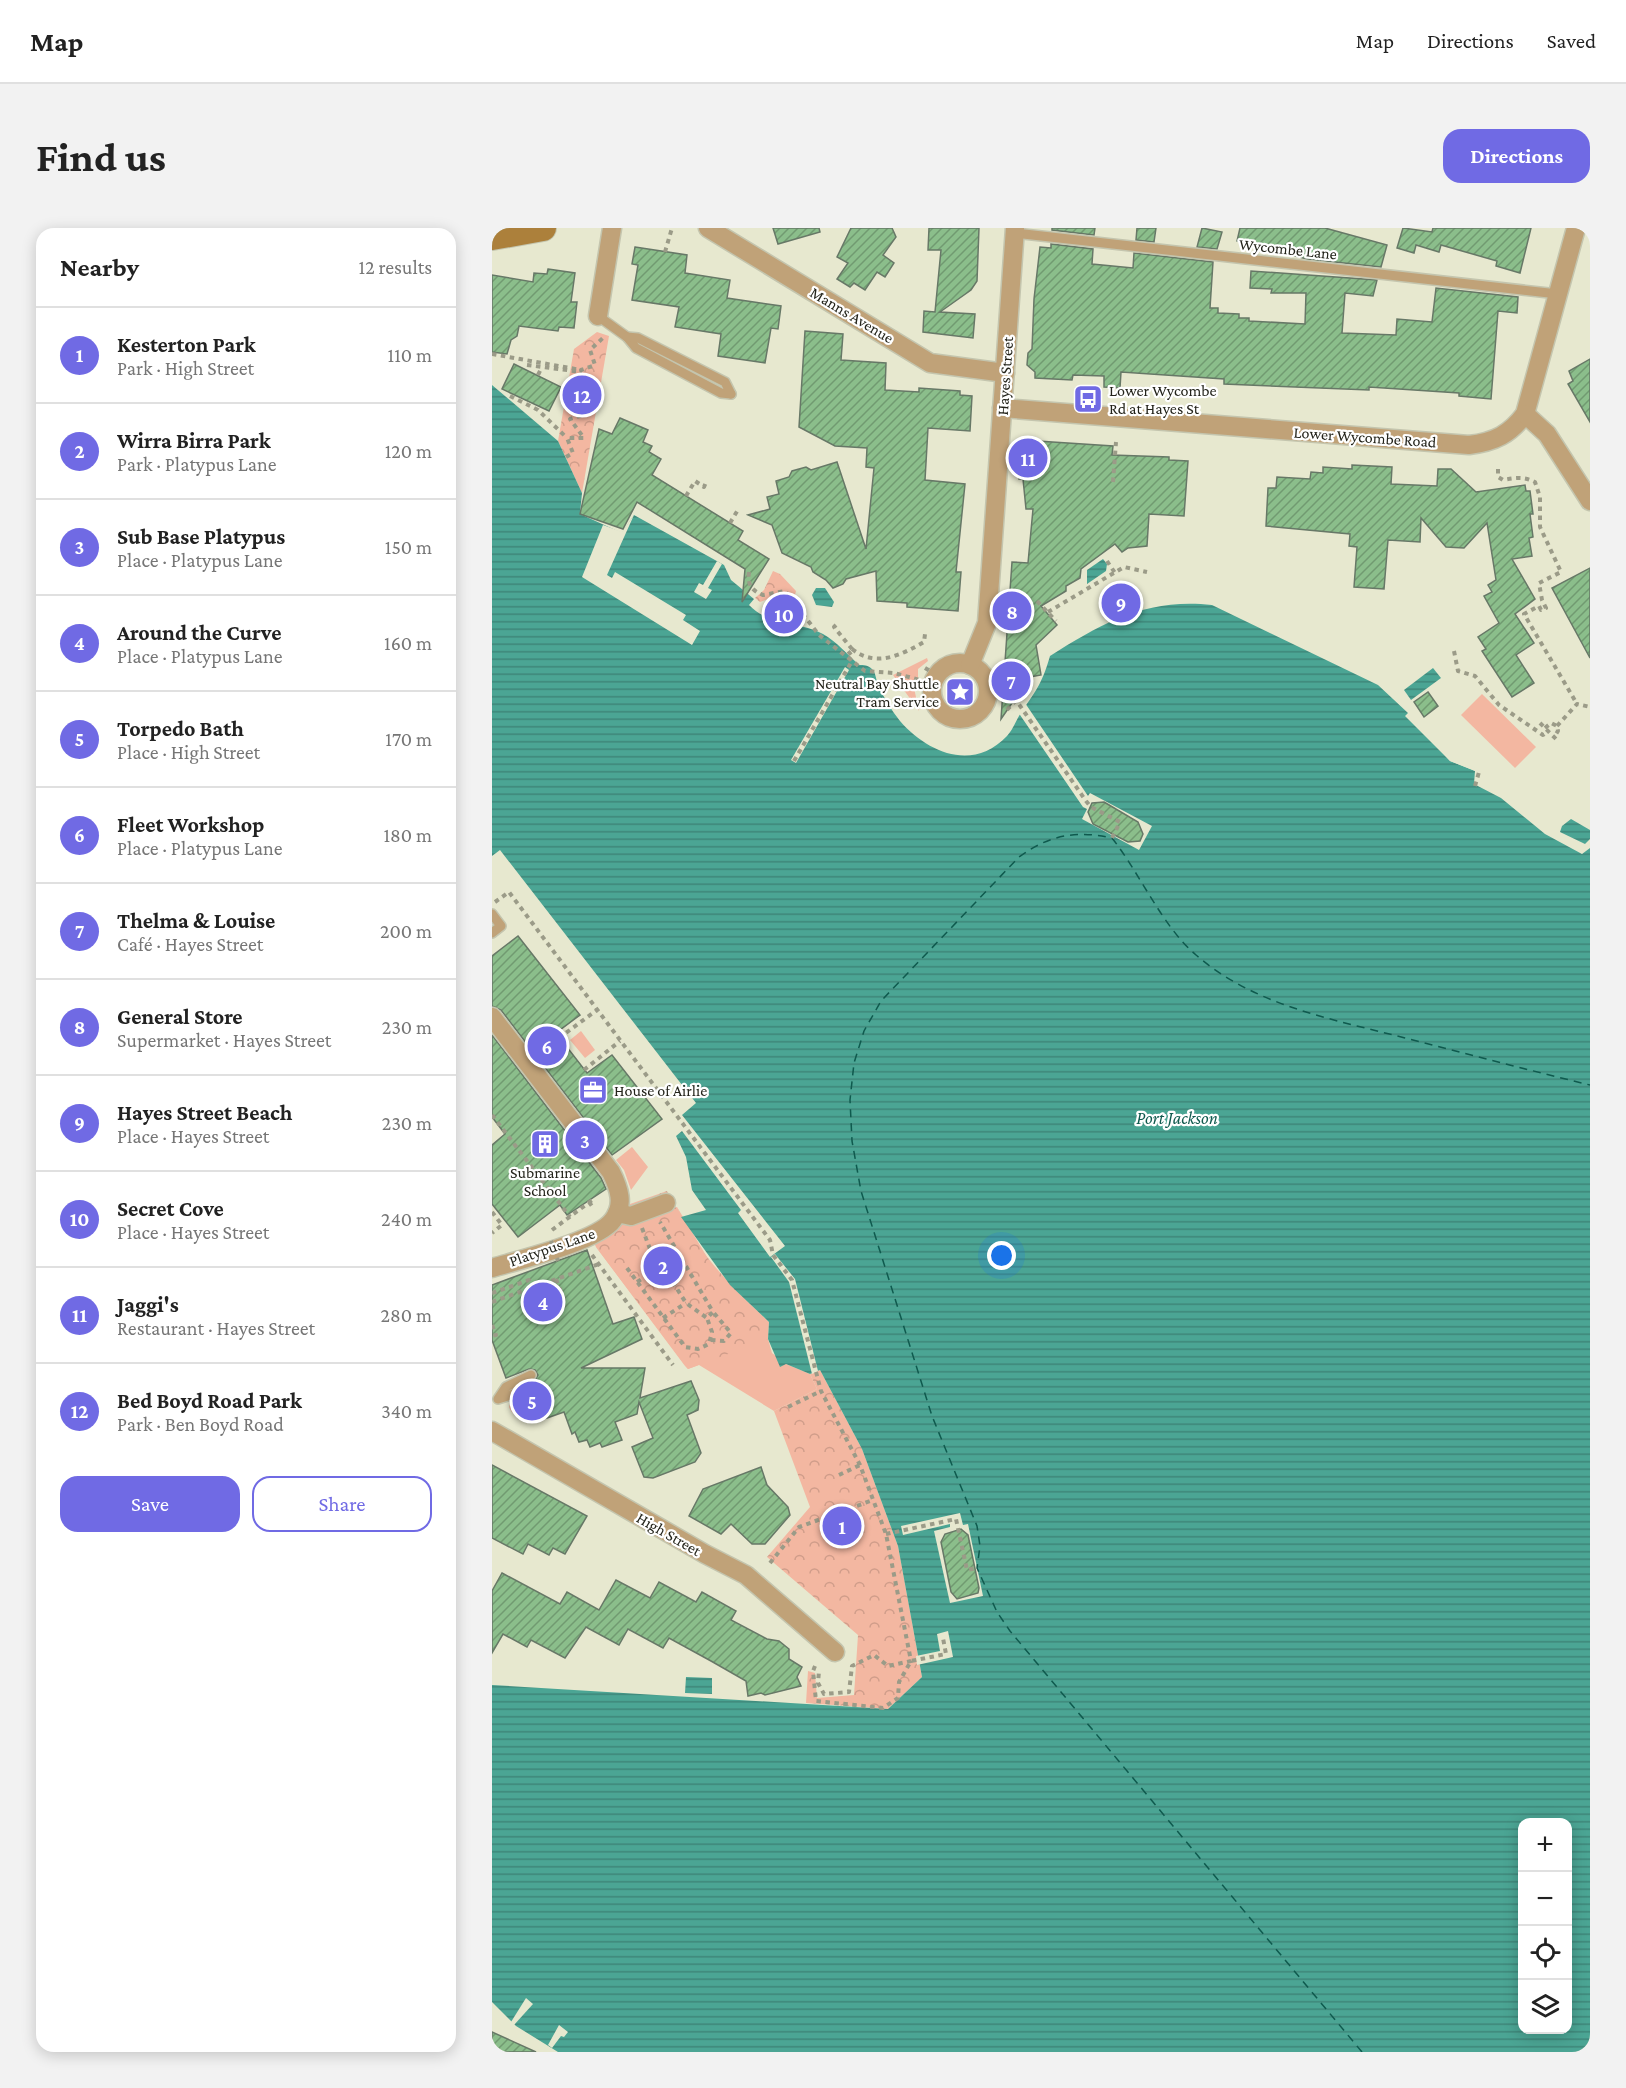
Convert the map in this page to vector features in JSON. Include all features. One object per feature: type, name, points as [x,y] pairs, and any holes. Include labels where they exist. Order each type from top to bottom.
[{"type":"main road","points":[[492,237],[543,228]]},
{"type":"street","points":[[598,316],[612,228]]},
{"type":"street","name":"Manns Avenue","points":[[708,228],[930,363],[1005,373]]},
{"type":"street","name":"Lower Wycombe Road","points":[[1002,408],[1469,445],[1489,443],[1514,429],[1525,414],[1576,228]]},
{"type":"street","name":"Hayes Street","points":[[970,665],[980,647],[987,623],[1015,231]]},
{"type":"street","points":[[1525,414],[1548,434],[1572,476],[1590,501]]},
{"type":"street","points":[[949,665],[970,665],[986,680],[988,694],[982,708],[969,717],[953,718],[939,709],[928,674],[949,665]]},
{"type":"street","points":[[492,1017],[611,1172],[620,1197],[617,1213],[631,1216],[666,1203]]},
{"type":"street","name":"Platypus Lane","points":[[492,1268],[593,1235],[613,1220],[617,1213]]},
{"type":"street","name":"High Street","points":[[492,1431],[705,1554],[746,1575],[835,1652]]},
{"type":"lane","name":"Wycombe Lane","points":[[1015,231],[1558,294]]},
{"type":"lane","points":[[598,316],[627,337],[636,348],[721,393],[731,394],[726,382],[639,338],[627,337]]},
{"type":"lane","points":[[492,914],[501,926],[492,933]]},
{"type":"lane","points":[[495,1403],[506,1387],[531,1375]]},
{"type":"lane","points":[[495,1403],[536,1387]]},
{"type":"path","points":[[665,252],[672,228]]},
{"type":"path","points":[[527,365],[581,371],[595,365],[590,350],[607,333]]},
{"type":"path","points":[[492,354],[581,371]]},
{"type":"path","points":[[538,375],[542,367]]},
{"type":"path","points":[[567,438],[584,438],[570,419],[583,416],[572,395],[587,387],[581,371]]},
{"type":"path","points":[[510,396],[538,410],[567,438],[573,453],[566,457]]},
{"type":"path","points":[[1113,482],[1116,442]]},
{"type":"path","points":[[1498,469],[1498,477],[1503,480],[1520,477],[1529,479],[1535,482],[1539,489],[1540,527],[1561,572],[1539,583],[1546,608],[1541,610],[1539,606],[1524,614],[1577,704],[1590,707]]},
{"type":"path","points":[[686,496],[694,481],[704,487],[707,480]]},
{"type":"path","points":[[730,523],[739,508]]},
{"type":"path","points":[[1107,561],[1115,573]]},
{"type":"path","points":[[1048,612],[1124,567],[1147,572]]},
{"type":"path","points":[[749,572],[748,583],[759,594],[767,595],[783,590],[819,635],[865,671],[928,674]]},
{"type":"path","points":[[1037,601],[1056,621]]},
{"type":"path","points":[[794,761],[853,657],[834,627],[836,625]]},
{"type":"path","points":[[850,650],[864,657],[893,658],[913,645],[921,644],[925,634]]},
{"type":"path","points":[[1454,651],[1458,671],[1475,676],[1511,716],[1543,735],[1551,723],[1557,726]]},
{"type":"path","points":[[999,691],[1005,693],[1009,700],[1015,699]]},
{"type":"path","points":[[1007,710],[1015,699]]},
{"type":"path","points":[[1015,699],[1091,807],[1120,822],[1112,838]]},
{"type":"path","points":[[1554,737],[1558,731],[1557,726],[1577,704]]},
{"type":"path","points":[[1540,723],[1558,741]]},
{"type":"path","points":[[1475,786],[1479,772]]},
{"type":"path","points":[[492,904],[509,892],[770,1240],[773,1256],[792,1280],[821,1391],[860,1465],[886,1534],[911,1661],[899,1682],[898,1698],[884,1708],[816,1701],[813,1671],[815,1666]]},
{"type":"path","points":[[559,1038],[597,1010]]},
{"type":"path","points":[[584,1070],[620,1041]]},
{"type":"path","points":[[492,1115],[568,1218],[595,1198]]},
{"type":"path","points":[[589,1202],[594,1209]]},
{"type":"path","points":[[492,1212],[502,1225],[492,1233]]},
{"type":"path","points":[[660,1222],[713,1312],[731,1333],[724,1341],[711,1340]]},
{"type":"path","points":[[627,1268],[685,1347],[698,1349],[709,1344],[712,1332],[707,1318],[686,1303],[660,1259],[650,1249],[642,1229]]},
{"type":"path","points":[[551,1241],[558,1261]]},
{"type":"path","points":[[660,1259],[675,1249]]},
{"type":"path","points":[[590,1253],[673,1365]]},
{"type":"path","points":[[492,1302],[599,1264]]},
{"type":"path","points":[[638,1282],[648,1275]]},
{"type":"path","points":[[556,1279],[565,1303]]},
{"type":"path","points":[[492,1293],[529,1280],[532,1287]]},
{"type":"path","points":[[663,1318],[686,1303]]},
{"type":"path","points":[[707,1318],[713,1312]]},
{"type":"path","points":[[492,1325],[496,1335],[492,1336]]},
{"type":"path","points":[[788,1407],[821,1391]]},
{"type":"path","points":[[839,1475],[860,1465]]},
{"type":"path","points":[[770,1563],[799,1527],[873,1500]]},
{"type":"path","points":[[886,1534],[956,1519],[967,1570],[977,1568]]},
{"type":"path","points":[[819,1671],[818,1683],[824,1694],[849,1692],[852,1666],[874,1655],[888,1666],[946,1654],[943,1638]]},
{"type":"green space","points":[[597,332],[609,336],[582,493],[558,441],[574,349]]},
{"type":"green space","points":[[773,571],[780,574],[796,591],[795,595],[784,593],[760,602],[755,598],[764,590]]},
{"type":"green space","points":[[927,658],[928,661],[918,669],[918,685],[914,688],[919,711],[893,675]]},
{"type":"green space","points":[[1482,694],[1536,747],[1515,768],[1461,715]]},
{"type":"green space","points":[[581,1031],[595,1050],[585,1058],[570,1040]]},
{"type":"green space","points":[[632,1147],[648,1167],[631,1190],[624,1170],[616,1160]]},
{"type":"green space","points":[[667,1191],[673,1208],[677,1207],[685,1224],[705,1254],[769,1322],[768,1339],[688,1369],[594,1243],[620,1219],[630,1204]]},
{"type":"green space","points":[[677,1207],[743,1317],[768,1339],[772,1353],[786,1364],[810,1374],[817,1389],[774,1411],[699,1365],[688,1369],[685,1366],[596,1247],[715,1309]]},
{"type":"green space","points":[[820,1370],[862,1449],[898,1546],[922,1677],[888,1709],[806,1703],[808,1671],[815,1673],[817,1698],[854,1695],[858,1635],[767,1557],[810,1507],[774,1411],[817,1389],[810,1374]]},
{"type":"green space","points":[[524,1400],[530,1418],[517,1416],[509,1407],[510,1404]]},
{"type":"water","name":"Port Jackson","points":[[492,385],[558,441],[582,493],[580,514],[622,533],[634,515],[724,565],[731,580],[754,599],[749,605],[757,612],[775,620],[823,634],[859,665],[866,665],[870,668],[874,672],[885,699],[900,721],[924,742],[937,749],[966,756],[994,747],[1012,729],[1040,682],[1050,656],[1108,623],[1146,609],[1167,605],[1212,605],[1378,685],[1408,713],[1405,716],[1450,761],[1475,771],[1474,784],[1501,798],[1545,834],[1582,854],[1590,848],[1590,2052],[558,2052],[516,2026],[492,2002],[492,1685],[888,1709],[922,1677],[898,1546],[862,1449],[820,1370],[810,1374],[786,1364],[780,1367],[768,1339],[769,1322],[730,1285],[681,1217],[706,1210],[692,1190],[686,1157],[676,1136],[682,1131],[741,1210],[738,1213],[770,1257],[785,1246],[682,1115],[696,1103],[500,850],[492,856]]},
{"type":"water","points":[[1103,559],[1107,564],[1106,571],[1087,584],[1087,570]]},
{"type":"water","points":[[816,588],[825,588],[834,602],[832,607],[816,605],[812,595]]},
{"type":"water","points":[[1433,668],[1441,678],[1411,700],[1404,690]]},
{"type":"water","points":[[1571,819],[1590,830],[1590,839],[1585,844],[1560,832],[1562,826]]},
{"type":"water","points":[[686,1677],[712,1678],[712,1694],[685,1693]]},
{"type":"pier","points":[[634,515],[607,575],[612,578],[615,572],[686,615],[683,620],[700,631],[692,645],[582,577],[603,525],[622,532]]},
{"type":"pier","points":[[717,561],[722,564],[708,588],[712,590],[706,599],[694,592],[699,583],[703,585]]},
{"type":"pier","points":[[845,667],[849,670],[796,763],[791,760]]},
{"type":"pier","points":[[1025,703],[1088,796],[1090,793],[1152,826],[1139,850],[1082,819],[1087,809],[1083,807],[1018,712]]},
{"type":"pier","points":[[1420,727],[1451,758],[1477,769],[1478,772],[1450,761]]},
{"type":"pier","points":[[775,1254],[795,1279],[818,1371],[812,1374],[789,1282],[771,1257]]},
{"type":"pier","points":[[960,1513],[963,1525],[968,1524],[983,1596],[950,1603],[934,1531],[950,1527],[950,1524],[903,1535],[901,1526]]},
{"type":"pier","points":[[948,1631],[953,1657],[917,1665],[916,1656],[940,1651],[937,1634]]},
{"type":"pier","points":[[526,1998],[533,2004],[514,2025],[511,2022]]},
{"type":"pier","points":[[559,2025],[568,2032],[564,2037],[561,2036],[552,2048],[548,2045]]},
{"type":"building","points":[[773,228],[819,228],[820,232],[778,244]]},
{"type":"building","points":[[851,228],[892,228],[896,237],[883,255],[894,263],[885,277],[877,272],[865,290],[854,283],[850,287],[837,279],[848,263],[837,257]]},
{"type":"building","points":[[929,228],[979,228],[977,281],[971,290],[940,312],[975,314],[973,338],[923,332],[924,311],[935,312],[941,250],[928,250]]},
{"type":"building","points":[[1052,228],[1095,228],[1094,235],[1052,230]]},
{"type":"building","points":[[1137,228],[1156,228],[1154,242],[1136,240]]},
{"type":"building","points":[[1202,228],[1222,232],[1217,249],[1197,247]]},
{"type":"building","points":[[1240,228],[1325,228],[1387,245],[1381,267],[1307,259],[1237,241]]},
{"type":"building","points":[[1403,228],[1432,232],[1433,228],[1531,228],[1520,273],[1496,266],[1497,261],[1441,245],[1439,252],[1416,245],[1414,253],[1397,248]]},
{"type":"building","points":[[1051,244],[1093,249],[1092,264],[1133,268],[1134,253],[1213,262],[1210,308],[1218,308],[1218,313],[1239,314],[1239,318],[1249,318],[1249,321],[1305,324],[1306,293],[1271,293],[1272,289],[1250,288],[1251,271],[1377,280],[1373,296],[1345,293],[1342,333],[1396,335],[1397,319],[1432,322],[1436,288],[1518,297],[1517,313],[1498,311],[1491,399],[1459,396],[1459,393],[1369,387],[1369,390],[1224,384],[1224,379],[1121,372],[1120,388],[1104,387],[1104,376],[1073,375],[1072,380],[1035,378],[1035,372],[1027,365],[1028,353],[1032,349],[1034,299],[1040,247],[1051,248]]},
{"type":"building","points":[[635,247],[687,255],[685,273],[730,280],[727,298],[781,306],[778,329],[771,328],[765,363],[718,356],[721,334],[675,327],[679,307],[632,300],[638,265],[632,264]]},
{"type":"building","points":[[548,269],[575,273],[571,302],[577,302],[574,328],[559,327],[558,331],[519,326],[517,336],[511,340],[507,354],[492,352],[492,275],[533,282],[534,273],[547,274]]},
{"type":"building","points":[[805,331],[843,334],[841,360],[886,363],[885,390],[919,392],[919,388],[960,391],[960,395],[972,396],[970,431],[928,428],[925,480],[965,484],[956,572],[961,572],[958,611],[907,607],[907,603],[877,601],[876,571],[846,579],[843,584],[833,588],[826,580],[813,572],[811,567],[782,553],[772,525],[748,515],[770,509],[767,497],[779,494],[776,481],[789,477],[792,471],[806,467],[811,470],[837,462],[866,549],[874,468],[866,467],[867,448],[835,446],[799,427]]},
{"type":"building","points":[[1590,359],[1590,422],[1568,384],[1573,381],[1569,371]]},
{"type":"building","points":[[514,364],[561,387],[549,411],[502,389]]},
{"type":"building","points":[[620,418],[648,430],[643,442],[652,446],[649,452],[661,459],[652,475],[743,531],[738,540],[769,559],[742,602],[745,569],[637,502],[623,529],[580,514],[599,429],[612,434]]},
{"type":"building","points":[[1022,440],[1113,446],[1112,455],[1169,457],[1169,460],[1188,461],[1184,516],[1149,514],[1147,546],[1128,548],[1122,552],[1115,544],[1081,569],[1080,578],[1066,586],[1066,591],[1041,606],[1057,625],[1036,645],[1041,675],[1030,677],[1001,719],[1012,562],[1028,563],[1033,509],[1026,509],[1023,479],[1019,479]]},
{"type":"building","points":[[1352,465],[1392,467],[1391,484],[1437,486],[1438,469],[1451,469],[1476,492],[1525,485],[1526,491],[1530,491],[1533,514],[1530,514],[1533,537],[1529,538],[1532,556],[1512,559],[1535,599],[1515,614],[1534,643],[1516,655],[1534,683],[1512,697],[1482,651],[1486,649],[1478,637],[1499,623],[1484,596],[1492,592],[1488,585],[1496,580],[1487,523],[1464,548],[1446,547],[1421,518],[1420,542],[1388,540],[1384,589],[1354,587],[1357,547],[1349,546],[1350,534],[1266,526],[1268,488],[1276,488],[1277,477],[1310,479],[1311,472],[1323,473],[1323,467],[1352,469]]},
{"type":"building","points":[[1590,568],[1590,658],[1552,588]]},
{"type":"building","points":[[1428,692],[1438,706],[1424,717],[1414,702]]},
{"type":"building","points":[[1104,802],[1138,822],[1143,834],[1140,841],[1128,842],[1093,824],[1088,812],[1092,803]]},
{"type":"building","points":[[518,936],[580,1015],[556,1033],[587,1073],[612,1055],[662,1119],[612,1155],[501,1010],[492,1006],[492,956]]},
{"type":"building","name":"Submarine School","points":[[492,1035],[601,1178],[606,1189],[567,1215],[560,1205],[518,1237],[492,1204],[492,1145],[505,1134],[492,1117]]},
{"type":"building","points":[[587,1250],[613,1324],[634,1317],[642,1339],[581,1368],[645,1368],[640,1398],[691,1381],[699,1400],[698,1410],[687,1415],[701,1453],[695,1462],[653,1478],[644,1477],[632,1447],[653,1438],[639,1402],[637,1414],[615,1422],[622,1440],[602,1447],[600,1443],[590,1447],[587,1440],[579,1442],[575,1432],[572,1434],[564,1412],[547,1418],[538,1393],[543,1386],[535,1380],[538,1375],[535,1370],[529,1369],[506,1378],[492,1340],[492,1285]]},
{"type":"building","points":[[492,1465],[587,1516],[565,1554],[553,1548],[549,1555],[528,1544],[523,1554],[492,1538]]},
{"type":"building","points":[[761,1467],[767,1485],[788,1507],[790,1515],[765,1544],[752,1544],[731,1524],[721,1534],[689,1516],[703,1489]]},
{"type":"building","points":[[961,1529],[968,1535],[979,1588],[978,1593],[957,1599],[951,1592],[941,1542],[945,1534]]},
{"type":"building","points":[[502,1573],[560,1604],[567,1592],[599,1610],[616,1580],[650,1598],[659,1582],[696,1602],[702,1592],[736,1611],[731,1620],[767,1639],[779,1641],[789,1649],[789,1659],[802,1667],[797,1677],[801,1686],[765,1695],[761,1693],[748,1696],[746,1681],[711,1661],[669,1638],[663,1648],[628,1629],[619,1645],[586,1627],[565,1658],[531,1640],[527,1647],[503,1634],[492,1653],[492,1591]]},
{"type":"building","points":[[492,2032],[536,2052],[492,2052]]},
{"type":"ferry route","points":[[1362,2052],[1010,1631],[997,1612],[977,1568],[980,1546],[977,1526],[932,1416],[861,1191],[852,1141],[850,1100],[854,1063],[864,1031],[881,1001],[1019,857],[1052,839],[1086,834],[1112,838],[1162,915],[1184,943],[1196,955],[1243,987],[1269,999],[1322,1017],[1590,1085]]},
{"type":"place","name":"Bed Boyd Road Park","points":[[582,395]]},
{"type":"place","name":"Lower Wycombe Rd at Hayes St","points":[[1088,399]]},
{"type":"place","name":"Jaggi's","points":[[1028,458]]},
{"type":"place","name":"Hayes Street Beach","points":[[1121,603]]},
{"type":"place","name":"General Store","points":[[1012,611]]},
{"type":"place","name":"Secret Cove","points":[[784,614]]},
{"type":"place","name":"Thelma & Louise","points":[[1011,681]]},
{"type":"place","name":"Neutral Bay Shuttle Tram Service","points":[[960,692]]},
{"type":"place","name":"Fleet Workshop","points":[[547,1046]]},
{"type":"place","name":"House of Airlie","points":[[593,1090]]},
{"type":"place","name":"Sub Base Platypus","points":[[585,1140]]},
{"type":"place","name":"Submarine School","points":[[545,1144]]},
{"type":"place","name":"Wirra Birra Park","points":[[663,1266]]},
{"type":"place","name":"Around the Curve","points":[[543,1302]]},
{"type":"place","name":"Torpedo Bath","points":[[532,1401]]},
{"type":"place","name":"Kesterton Park","points":[[842,1526]]}]
